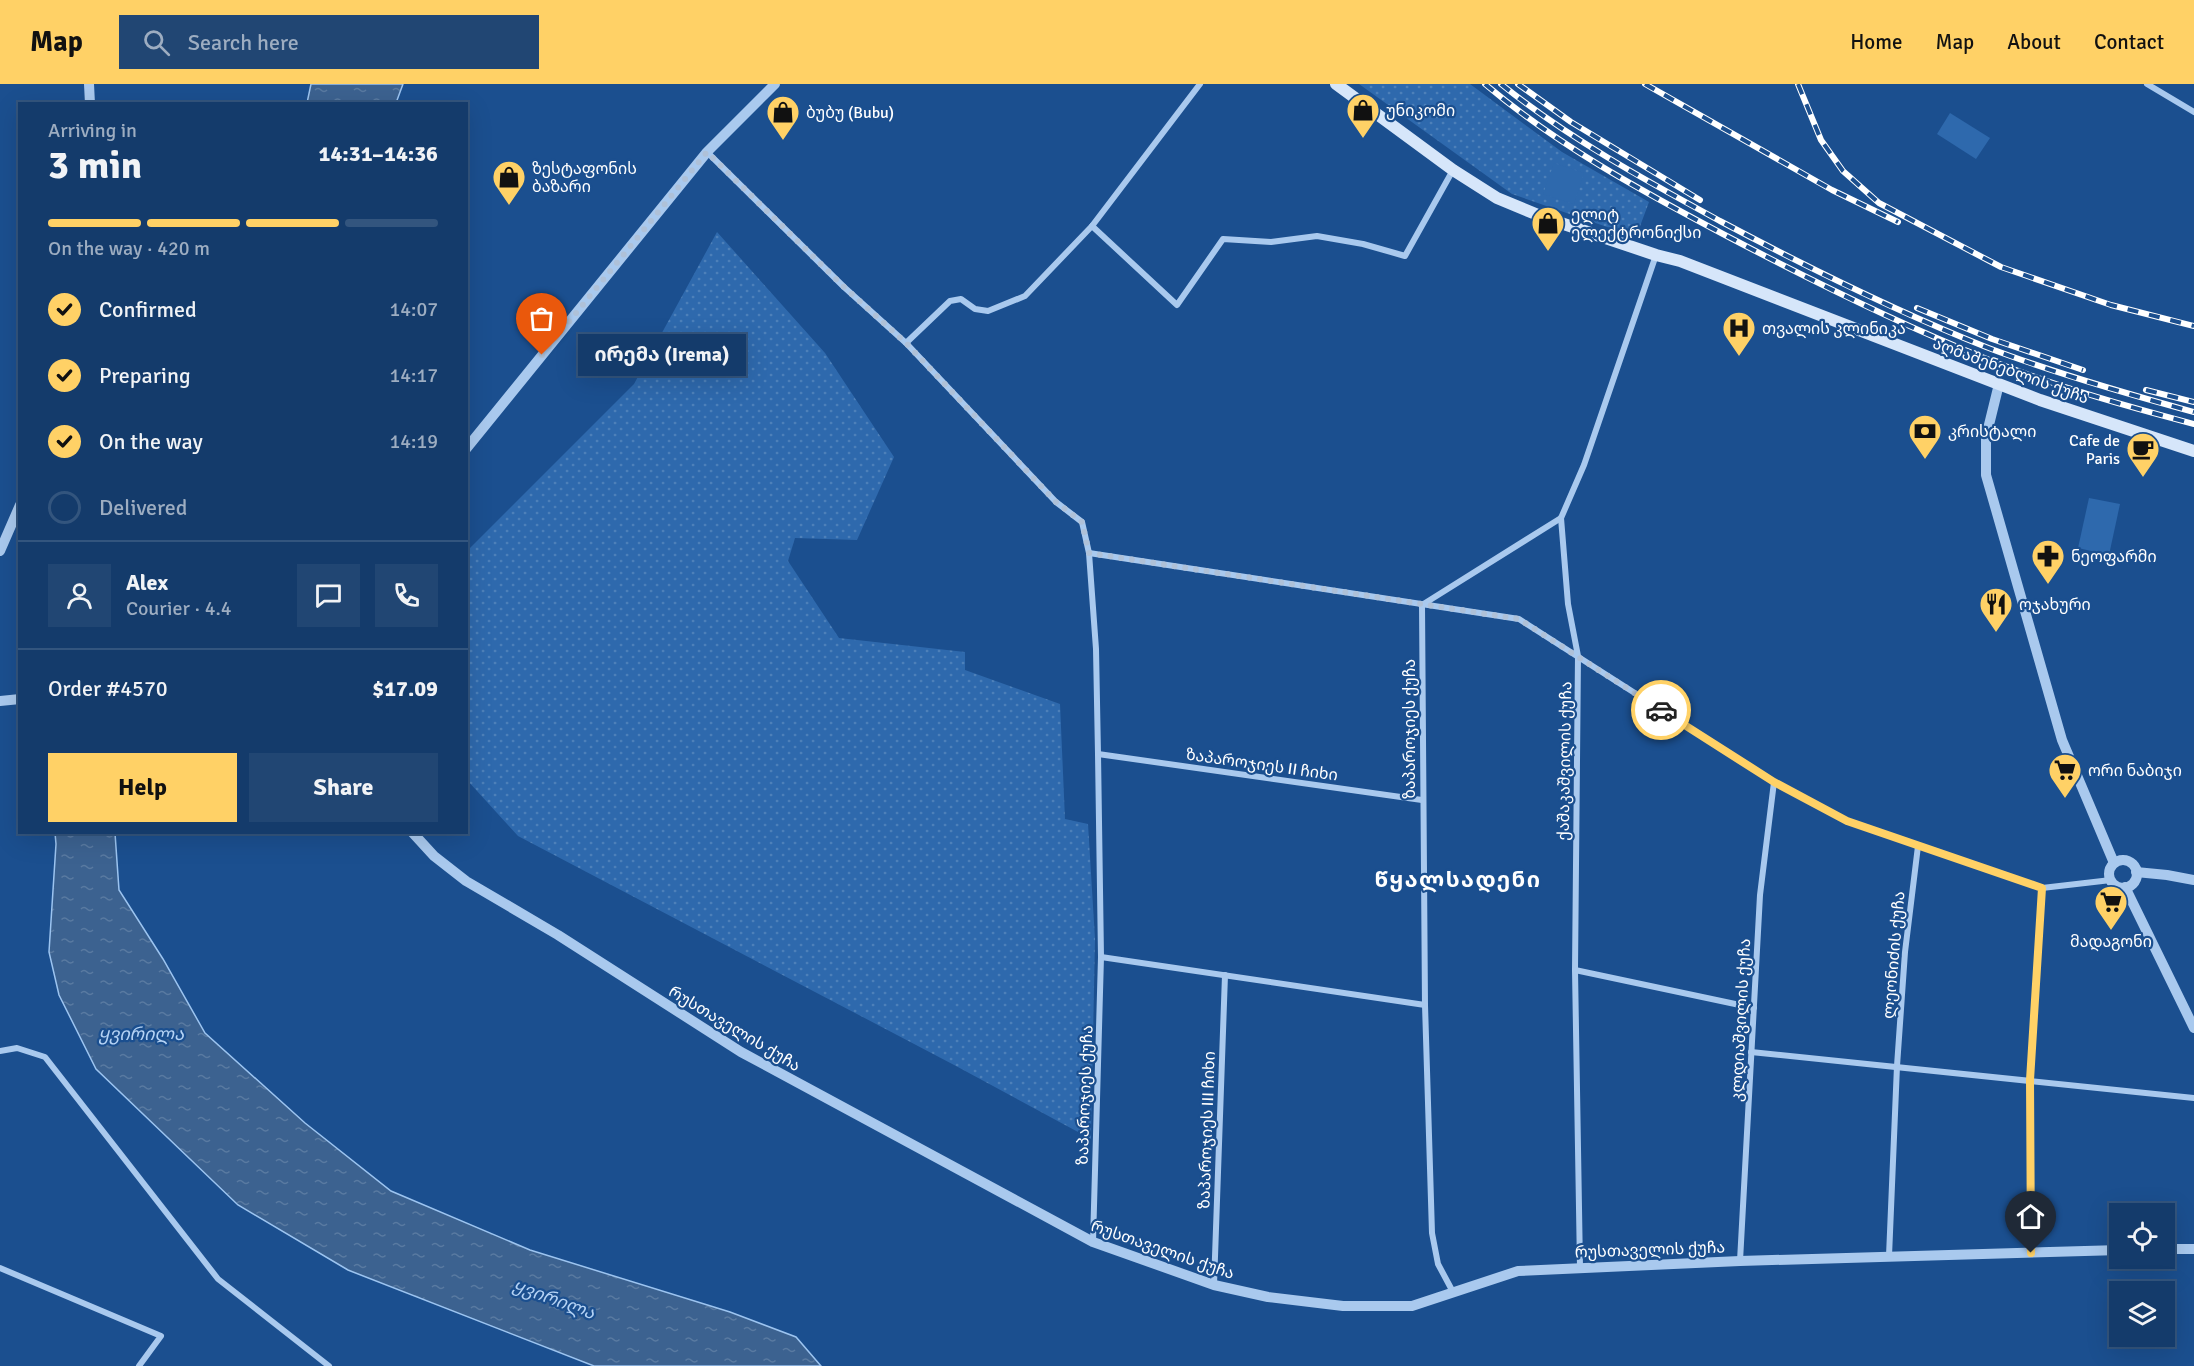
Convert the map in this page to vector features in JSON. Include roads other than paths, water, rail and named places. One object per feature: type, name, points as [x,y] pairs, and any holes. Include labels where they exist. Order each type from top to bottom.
[{"type":"main road","name":"აღმაშენებლის ქუჩა","points":[[1336,84],[1453,170],[1497,198],[1543,217],[1680,261],[2040,400],[2194,451]]},
{"type":"street","points":[[89,84],[90,102]]},
{"type":"street","points":[[468,446],[707,152],[775,84]]},
{"type":"street","points":[[906,343],[950,301],[960,299],[975,309],[988,311],[1025,296],[1092,226],[1200,84]]},
{"type":"street","points":[[2147,84],[2194,112]]},
{"type":"street","name":"ზაპაროჯიეს ქუჩა","points":[[707,152],[844,287],[906,343],[1056,502],[1082,522],[1089,553],[1096,649],[1098,754],[1101,957],[1094,1242]]},
{"type":"street","points":[[1092,226],[1177,305],[1222,239],[1271,242],[1317,236],[1363,244],[1405,256],[1453,170]]},
{"type":"street","points":[[1422,605],[1561,518],[1592,445],[1656,255]]},
{"type":"street","points":[[1999,384],[1986,437],[1986,475],[2062,740],[2114,863]]},
{"type":"street","points":[[0,551],[18,510]]},
{"type":"street","name":"ქაშაკაშვილის ქუჩა","points":[[1561,518],[1568,604],[1578,656],[1575,970],[1580,1267]]},
{"type":"street","points":[[1089,553],[1519,619],[1774,782],[1847,821],[2042,888],[2111,880]]},
{"type":"street","name":"ზაპაროჯიეს ქუჩა","points":[[1422,605],[1425,1005],[1432,1233],[1438,1264],[1454,1292]]},
{"type":"street","points":[[0,701],[18,699]]},
{"type":"street","name":"ზაპაროჯიეს II ჩიხი","points":[[1098,754],[1422,800]]},
{"type":"street","name":"კლდიაშვილის ქუჩა","points":[[1740,1261],[1760,895],[1774,782]]},
{"type":"street","name":"რუსთაველის ქუჩა","points":[[414,834],[434,856],[466,881],[558,935],[741,1052],[1094,1242],[1214,1285],[1268,1297],[1343,1306],[1412,1306],[1518,1271],[1740,1261],[2109,1250]]},
{"type":"street","name":"ლეონიძის ქუჩა","points":[[1889,1256],[1897,1066],[1905,952],[1918,846]]},
{"type":"street","points":[[2128,861],[2136,872],[2134,882],[2125,887],[2117,886],[2111,880],[2109,871],[2114,863],[2128,861]]},
{"type":"street","points":[[2136,872],[2194,880]]},
{"type":"street","points":[[2125,887],[2194,1028]]},
{"type":"street","points":[[2031,1253],[2030,1080],[2042,888]]},
{"type":"street","points":[[1101,957],[1425,1005]]},
{"type":"street","points":[[1575,970],[1754,1008]]},
{"type":"street","name":"ზაპაროჯიეს III ჩიხი","points":[[1214,1285],[1225,975]]},
{"type":"street","points":[[0,1051],[17,1048],[45,1057],[218,1280],[329,1366]]},
{"type":"street","points":[[1751,1052],[2194,1098]]},
{"type":"street","points":[[2175,1249],[2194,1248]]},
{"type":"street","points":[[0,1268],[161,1336],[139,1366]]},
{"type":"water","points":[[311,84],[403,84],[396,102],[307,102]]},
{"type":"water","name":"ყვირილა","points":[[55,834],[115,834],[119,890],[163,959],[205,1033],[305,1123],[391,1191],[530,1250],[730,1312],[796,1337],[821,1366],[594,1366],[348,1270],[238,1205],[96,1069],[59,995],[49,952]]},
{"type":"railway","points":[[1485,84],[1570,147],[1630,183],[1755,251],[1851,299],[1916,329],[2034,377],[2194,424]]},
{"type":"railway","points":[[1501,84],[1553,122],[1635,174],[1720,221],[1852,288],[1986,347],[2089,382],[2194,412]]},
{"type":"railway","points":[[1518,84],[1571,122],[1700,200]]},
{"type":"railway","points":[[1645,84],[1832,190],[1898,222]]},
{"type":"railway","points":[[1798,84],[1821,140],[1843,171],[1879,203],[2001,267],[2111,305],[2194,326]]},
{"type":"railway","points":[[1917,308],[1992,339],[2083,370]]},
{"type":"railway","points":[[2146,390],[2194,402]]},
{"type":"place","name":"უნიკომი","points":[[1363,139]]},
{"type":"place","name":"ბუბუ (Bubu)","points":[[783,141]]},
{"type":"place","name":"ზესტაფონის ბაზარი","points":[[509,206]]},
{"type":"place","name":"ელიტ ელექტრონიქსი","points":[[1548,252]]},
{"type":"place","name":"ირემა (Irema)","points":[[542,355]]},
{"type":"place","name":"თვალის კლინიკა","points":[[1739,357]]},
{"type":"place","name":"კრისტალი","points":[[1925,460]]},
{"type":"place","name":"Cafe de Paris","points":[[2143,478]]},
{"type":"place","name":"ნეოფარმი","points":[[2048,585]]},
{"type":"place","name":"ოჯახური","points":[[1996,633]]},
{"type":"place","name":"ორი ნაბიჯი","points":[[2065,799]]},
{"type":"place","name":"მადაგონი","points":[[2111,931]]},
{"type":"district","name":"წყალსადენი","points":[[1458,879]]}]
